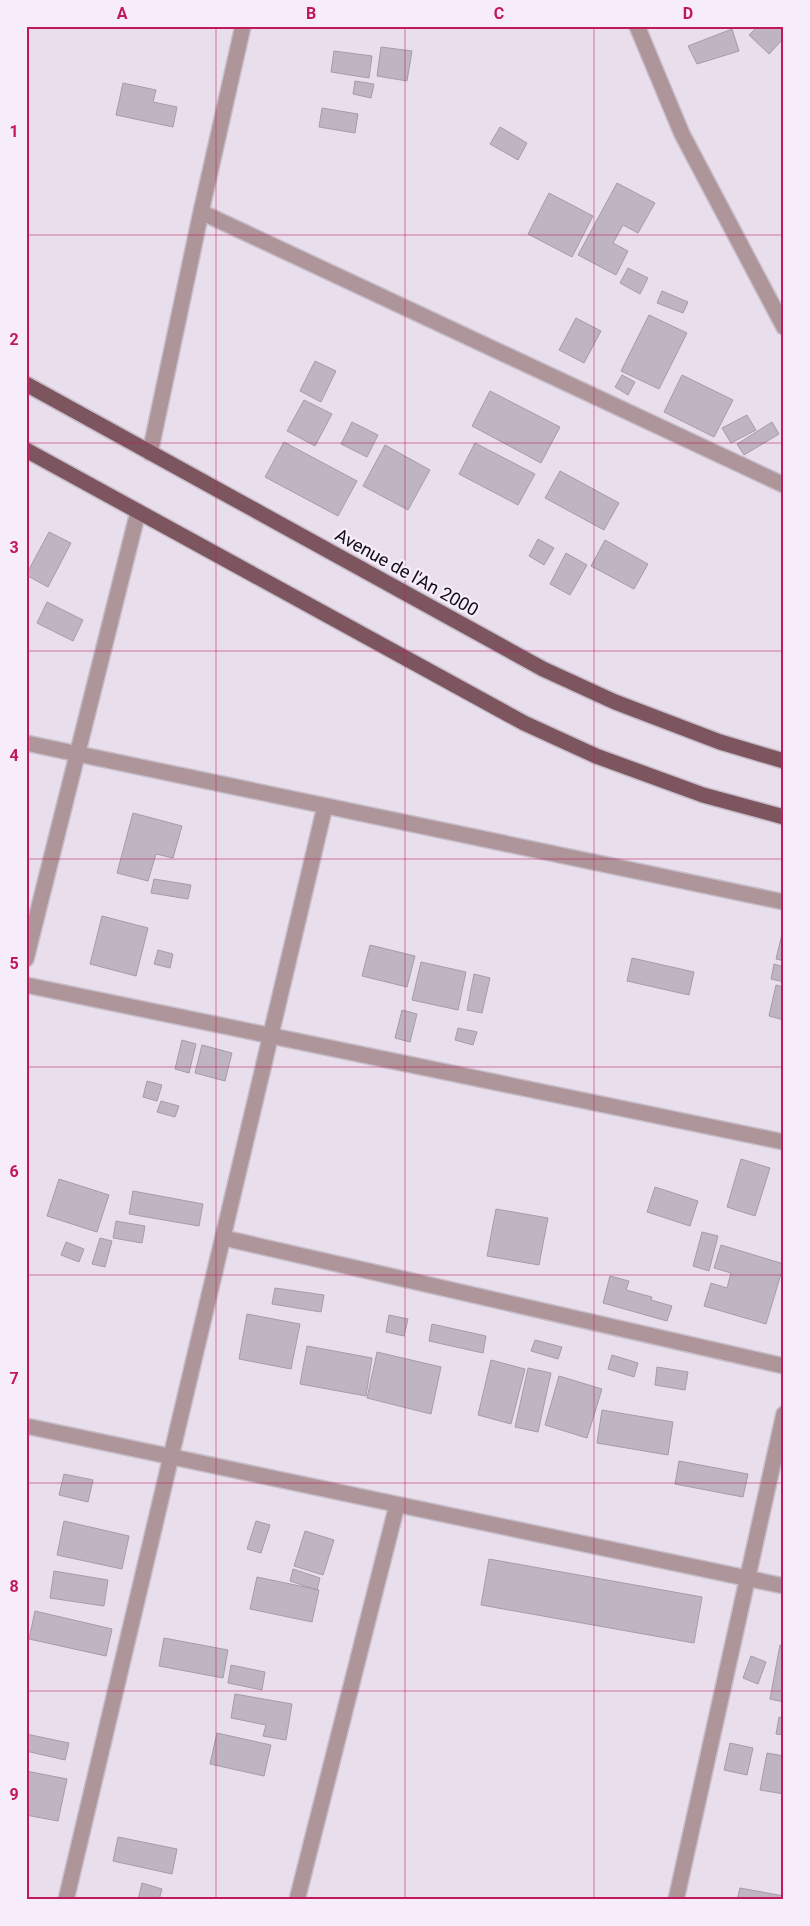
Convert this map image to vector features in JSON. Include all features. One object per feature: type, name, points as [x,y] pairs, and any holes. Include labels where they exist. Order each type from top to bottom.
[{"type":"main road","name":"Avenue de l'An 2000","points":[[26,384],[543,669],[615,702],[720,742],[784,761]]},
{"type":"main road","points":[[26,450],[524,723],[605,759],[703,795],[784,818]]},
{"type":"street","points":[[150,453],[243,26]]},
{"type":"street","points":[[637,26],[682,134],[784,327]]},
{"type":"street","points":[[201,212],[784,485]]},
{"type":"street","points":[[26,959],[138,512]]},
{"type":"street","points":[[26,743],[784,902]]},
{"type":"street","points":[[66,1900],[325,806]]},
{"type":"street","points":[[26,984],[784,1142]]},
{"type":"street","points":[[224,1238],[784,1366]]},
{"type":"street","points":[[676,1900],[784,1414]]},
{"type":"street","points":[[26,1426],[784,1586]]},
{"type":"street","points":[[297,1900],[397,1505]]},
{"type":"building","points":[[758,26],[784,26],[784,38],[769,54],[749,35]]},
{"type":"building","points":[[732,29],[739,51],[697,64],[688,46]]},
{"type":"building","points":[[381,47],[412,51],[407,81],[377,76]]},
{"type":"building","points":[[334,51],[372,56],[369,78],[331,72]]},
{"type":"building","points":[[355,81],[374,84],[371,98],[353,94]]},
{"type":"building","points":[[123,83],[156,90],[153,102],[177,107],[173,127],[116,115]]},
{"type":"building","points":[[322,108],[358,114],[355,133],[319,127]]},
{"type":"building","points":[[500,127],[527,143],[518,160],[490,144]]},
{"type":"building","points":[[617,183],[655,203],[638,233],[623,225],[613,243],[628,251],[616,275],[578,255]]},
{"type":"building","points":[[549,193],[593,216],[572,257],[528,234]]},
{"type":"building","points":[[628,268],[648,278],[640,294],[620,283]]},
{"type":"building","points":[[662,291],[688,302],[683,313],[657,303]]},
{"type":"building","points":[[649,315],[687,333],[659,389],[621,371]]},
{"type":"building","points":[[576,318],[601,331],[584,363],[559,350]]},
{"type":"building","points":[[315,361],[336,371],[321,402],[300,391]]},
{"type":"building","points":[[622,375],[635,382],[628,395],[615,387]]},
{"type":"building","points":[[682,375],[733,400],[714,437],[664,412]]},
{"type":"building","points":[[490,391],[560,427],[541,463],[472,426]]},
{"type":"building","points":[[304,400],[332,414],[315,446],[287,431]]},
{"type":"building","points":[[747,415],[756,430],[731,443],[722,428]]},
{"type":"building","points":[[352,422],[378,435],[367,457],[341,444]]},
{"type":"building","points":[[772,422],[779,434],[744,455],[737,444]]},
{"type":"building","points":[[284,442],[357,481],[338,516],[265,477]]},
{"type":"building","points":[[475,443],[535,474],[518,505],[459,474]]},
{"type":"building","points":[[385,445],[430,470],[408,510],[363,486]]},
{"type":"building","points":[[560,471],[619,503],[604,530],[545,498]]},
{"type":"building","points":[[49,532],[71,543],[48,587],[26,575]]},
{"type":"building","points":[[538,539],[554,548],[544,565],[529,556]]},
{"type":"building","points":[[605,540],[648,564],[634,589],[591,566]]},
{"type":"building","points":[[566,553],[587,565],[570,595],[550,584]]},
{"type":"building","points":[[47,602],[83,620],[73,641],[37,623]]},
{"type":"building","points":[[133,813],[182,826],[173,858],[156,854],[148,881],[117,873]]},
{"type":"building","points":[[154,879],[191,885],[188,899],[151,893]]},
{"type":"building","points":[[102,916],[148,928],[136,976],[90,964]]},
{"type":"building","points":[[782,934],[784,935],[784,961],[776,959]]},
{"type":"building","points":[[370,945],[415,956],[407,987],[362,976]]},
{"type":"building","points":[[158,950],[173,954],[170,968],[154,964]]},
{"type":"building","points":[[632,958],[694,972],[689,995],[627,981]]},
{"type":"building","points":[[421,962],[466,972],[458,1010],[412,1000]]},
{"type":"building","points":[[774,964],[784,967],[784,982],[771,979]]},
{"type":"building","points":[[474,974],[490,978],[482,1013],[467,1010]]},
{"type":"building","points":[[776,985],[784,987],[784,1020],[769,1016]]},
{"type":"building","points":[[402,1010],[417,1014],[410,1042],[395,1038]]},
{"type":"building","points":[[458,1028],[477,1032],[473,1045],[455,1040]]},
{"type":"building","points":[[182,1040],[196,1044],[189,1073],[175,1069]]},
{"type":"building","points":[[202,1045],[232,1053],[225,1081],[195,1073]]},
{"type":"building","points":[[147,1081],[162,1085],[157,1101],[143,1097]]},
{"type":"building","points":[[161,1101],[179,1106],[175,1117],[157,1112]]},
{"type":"building","points":[[741,1159],[770,1168],[755,1216],[727,1207]]},
{"type":"building","points":[[59,1179],[109,1195],[97,1232],[47,1216]]},
{"type":"building","points":[[655,1187],[698,1201],[690,1226],[647,1212]]},
{"type":"building","points":[[133,1191],[203,1204],[199,1226],[129,1214]]},
{"type":"building","points":[[496,1209],[548,1218],[539,1265],[487,1256]]},
{"type":"building","points":[[116,1221],[145,1226],[142,1243],[113,1238]]},
{"type":"building","points":[[702,1232],[718,1236],[709,1271],[693,1266]]},
{"type":"building","points":[[100,1238],[112,1241],[105,1267],[92,1264]]},
{"type":"building","points":[[66,1242],[84,1249],[79,1262],[61,1255]]},
{"type":"building","points":[[721,1245],[784,1264],[766,1324],[704,1306],[711,1283],[727,1288],[731,1273],[714,1268]]},
{"type":"building","points":[[610,1276],[629,1281],[626,1290],[652,1297],[651,1300],[672,1306],[667,1321],[603,1303]]},
{"type":"building","points":[[275,1288],[324,1295],[321,1312],[272,1304]]},
{"type":"building","points":[[247,1314],[300,1324],[291,1369],[239,1359]]},
{"type":"building","points":[[389,1315],[408,1319],[404,1336],[386,1332]]},
{"type":"building","points":[[432,1324],[486,1336],[483,1353],[429,1341]]},
{"type":"building","points":[[535,1340],[562,1347],[558,1359],[531,1351]]},
{"type":"building","points":[[307,1346],[372,1358],[366,1396],[300,1384]]},
{"type":"building","points":[[377,1352],[441,1367],[431,1414],[367,1398]]},
{"type":"building","points":[[612,1355],[638,1363],[634,1377],[608,1369]]},
{"type":"building","points":[[491,1360],[525,1369],[511,1424],[478,1415]]},
{"type":"building","points":[[657,1367],[688,1372],[685,1390],[655,1385]]},
{"type":"building","points":[[528,1368],[551,1373],[538,1432],[515,1427]]},
{"type":"building","points":[[559,1376],[602,1389],[587,1438],[545,1425]]},
{"type":"building","points":[[602,1410],[673,1422],[668,1455],[597,1443]]},
{"type":"building","points":[[679,1461],[748,1474],[743,1497],[675,1484]]},
{"type":"building","points":[[64,1474],[93,1480],[88,1502],[59,1495]]},
{"type":"building","points":[[64,1521],[129,1536],[122,1569],[57,1555]]},
{"type":"building","points":[[256,1521],[270,1525],[261,1553],[247,1549]]},
{"type":"building","points":[[305,1531],[334,1540],[323,1575],[294,1566]]},
{"type":"building","points":[[489,1559],[702,1597],[694,1643],[481,1605]]},
{"type":"building","points":[[293,1569],[320,1578],[317,1590],[290,1581]]},
{"type":"building","points":[[54,1571],[108,1580],[104,1606],[50,1598]]},
{"type":"building","points":[[257,1577],[319,1590],[312,1622],[250,1609]]},
{"type":"building","points":[[35,1611],[112,1629],[106,1656],[29,1639]]},
{"type":"building","points":[[164,1638],[228,1650],[223,1678],[159,1666]]},
{"type":"building","points":[[780,1645],[784,1646],[784,1702],[770,1699]]},
{"type":"building","points":[[751,1656],[766,1662],[758,1684],[743,1678]]},
{"type":"building","points":[[231,1665],[265,1672],[262,1690],[228,1683]]},
{"type":"building","points":[[235,1694],[292,1704],[286,1740],[263,1736],[266,1725],[231,1718]]},
{"type":"building","points":[[779,1717],[784,1718],[784,1735],[776,1734]]},
{"type":"building","points":[[217,1733],[271,1745],[264,1776],[210,1764]]},
{"type":"building","points":[[26,1734],[69,1743],[65,1760],[26,1751]]},
{"type":"building","points":[[730,1743],[753,1748],[747,1775],[724,1770]]},
{"type":"building","points":[[767,1753],[784,1756],[784,1794],[760,1790]]},
{"type":"building","points":[[26,1771],[67,1779],[58,1821],[26,1815]]},
{"type":"building","points":[[118,1837],[177,1849],[172,1874],[113,1861]]},
{"type":"building","points":[[142,1883],[162,1889],[159,1900],[138,1900]]},
{"type":"building","points":[[740,1888],[784,1896],[784,1900],[737,1900]]}]
